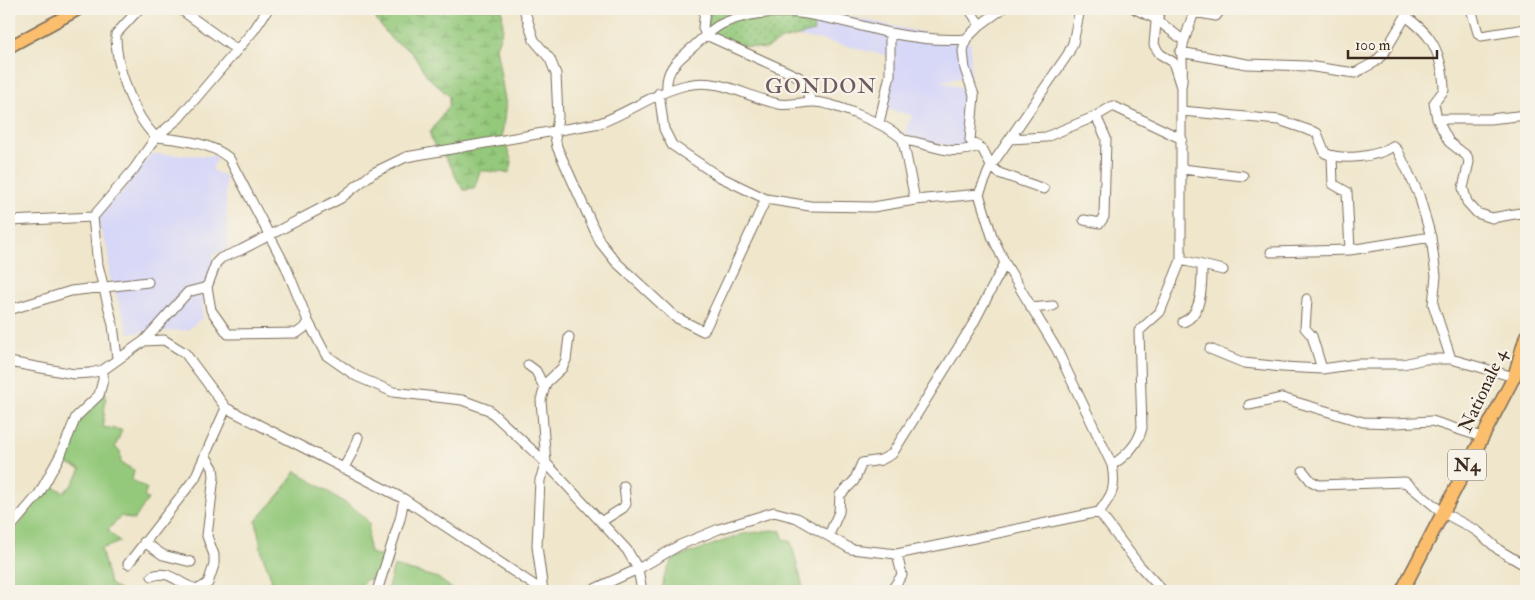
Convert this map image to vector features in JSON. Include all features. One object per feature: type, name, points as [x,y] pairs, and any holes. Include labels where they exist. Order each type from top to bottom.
[{"type":"highway","name":"Nationale 4","points":[[1402,591],[1514,377],[1526,336]]},
{"type":"main road","points":[[9,47],[60,13],[79,9]]},
{"type":"street","points":[[139,9],[116,34],[116,51],[140,117],[156,137],[200,144],[217,149],[229,158],[286,267],[308,322],[326,355],[356,376],[401,394],[476,404],[502,420],[546,463],[627,550],[638,569],[642,591]]},
{"type":"street","points":[[180,9],[237,50]]},
{"type":"street","points":[[9,221],[93,217],[134,169],[156,137],[179,118],[237,50],[268,9]]},
{"type":"street","points":[[524,9],[534,40],[550,59],[556,74],[558,117],[555,132],[557,147],[600,242],[616,262],[675,317],[702,331],[706,327],[766,199]]},
{"type":"street","points":[[705,9],[703,28],[706,34],[799,77],[812,102]]},
{"type":"street","points":[[969,9],[980,25]]},
{"type":"street","points":[[1002,9],[980,25],[966,39],[963,51],[965,70],[974,95],[970,140],[984,153],[991,166],[1005,176],[1044,189]]},
{"type":"street","points":[[590,591],[638,569],[680,545],[719,529],[774,512],[797,518],[859,551],[897,554],[1099,512],[1110,498],[1114,488],[1112,465],[1058,350],[1005,263],[992,236],[979,194],[991,166],[1068,54],[1073,43],[1080,9]]},
{"type":"street","points":[[1135,9],[1156,19],[1184,41]]},
{"type":"street","points":[[1161,9],[1156,19],[1154,45],[1160,54],[1173,62],[1181,87]]},
{"type":"street","points":[[1112,465],[1132,449],[1140,436],[1142,428],[1139,331],[1160,312],[1182,260],[1181,87],[1183,70],[1180,52],[1194,12],[1216,16],[1221,9]]},
{"type":"street","points":[[1471,9],[1478,33],[1481,36],[1526,29]]},
{"type":"street","points":[[966,39],[925,38],[890,33],[828,16],[793,10],[742,16],[725,22],[706,34],[673,65],[663,92],[664,129],[672,145],[718,176],[766,199],[810,206],[872,207],[915,200],[979,194]]},
{"type":"street","points":[[1180,52],[1247,64],[1307,66],[1355,73],[1375,62],[1384,53],[1408,12],[1431,40],[1442,70],[1444,90],[1434,103],[1437,119],[1450,142],[1467,156],[1469,162],[1463,188],[1464,195],[1472,208],[1484,216],[1492,218],[1526,212]]},
{"type":"street","points":[[879,123],[890,75],[890,33]]},
{"type":"street","points":[[308,322],[297,334],[228,334],[211,310],[206,287],[218,260],[341,198],[373,173],[406,157],[600,123],[663,92],[688,84],[706,83],[728,87],[780,104],[824,103],[879,123],[897,133],[903,140],[915,200]]},
{"type":"street","points":[[1010,139],[1046,137],[1096,116],[1108,108],[1118,107],[1182,139]]},
{"type":"street","points":[[1182,111],[1279,120],[1317,133],[1325,154],[1332,157],[1368,156],[1385,152],[1393,146],[1398,151],[1419,195],[1431,237],[1436,276],[1433,304],[1451,359]]},
{"type":"street","points":[[1437,119],[1490,119],[1526,115]]},
{"type":"street","points":[[1084,220],[1100,223],[1104,218],[1106,138],[1096,116]]},
{"type":"street","points":[[903,140],[952,151],[965,152],[978,146]]},
{"type":"street","points":[[1332,157],[1333,184],[1347,192],[1348,197],[1347,220],[1350,250]]},
{"type":"street","points":[[1182,169],[1243,176]]},
{"type":"street","points":[[93,217],[103,286],[113,325],[117,358]]},
{"type":"street","points":[[1271,252],[1350,250],[1431,237]]},
{"type":"street","points":[[1182,260],[1224,270]]},
{"type":"street","points":[[829,535],[839,512],[839,501],[842,492],[854,481],[862,463],[881,460],[892,454],[973,324],[1005,263]]},
{"type":"street","points":[[1183,322],[1188,319],[1199,300],[1202,266]]},
{"type":"street","points":[[9,310],[52,296],[103,286],[148,282]]},
{"type":"street","points":[[9,362],[74,374],[102,370],[144,341],[188,292],[206,287]]},
{"type":"street","points":[[1307,299],[1306,328],[1312,336],[1322,369]]},
{"type":"street","points":[[1032,308],[1053,306]]},
{"type":"street","points":[[543,591],[537,546],[540,480],[546,463],[541,400],[544,388],[562,368],[566,360],[569,337]]},
{"type":"street","points":[[144,341],[164,340],[186,353],[226,408],[404,499],[543,591]]},
{"type":"street","points":[[1210,349],[1244,363],[1322,369],[1357,364],[1403,364],[1425,359],[1451,359],[1514,377]]},
{"type":"street","points":[[528,364],[536,371],[544,388]]},
{"type":"street","points":[[9,529],[39,494],[61,454],[76,417],[99,395],[103,380],[102,370]]},
{"type":"street","points":[[1249,405],[1282,398],[1363,422],[1432,421],[1482,436]]},
{"type":"street","points":[[128,564],[186,492],[226,408]]},
{"type":"street","points":[[343,469],[354,452],[358,436]]},
{"type":"street","points":[[152,576],[166,574],[187,586],[199,589],[210,579],[215,560],[208,536],[214,476],[213,468],[205,455]]},
{"type":"street","points":[[1303,471],[1310,481],[1319,485],[1405,482],[1442,512],[1477,530],[1499,550],[1526,566]]},
{"type":"street","points":[[602,522],[626,504],[624,486]]},
{"type":"street","points":[[377,591],[400,519],[404,499]]},
{"type":"street","points":[[1099,512],[1139,565],[1163,591]]},
{"type":"street","points":[[144,542],[163,555],[191,562]]},
{"type":"street","points":[[890,591],[902,575],[897,554]]},
{"type":"shaded area","points":[[707,9],[827,9],[827,12],[971,43],[971,76],[941,81],[970,91],[966,151],[903,136],[912,115],[885,109],[892,57],[822,40],[705,26]]},
{"type":"shaded area","points":[[151,154],[216,156],[213,171],[225,176],[228,251],[213,254],[213,279],[204,285],[202,318],[188,330],[129,333],[109,274],[109,253],[96,219],[105,205],[119,195]]},
{"type":"green space","points":[[373,9],[502,9],[503,29],[496,47],[506,106],[502,134],[512,162],[510,172],[480,171],[474,189],[464,190],[449,163],[434,145],[430,133],[449,105],[449,96],[428,77],[410,50],[392,40],[377,21]]},
{"type":"green space","points":[[711,9],[820,9],[822,16],[813,25],[814,32],[782,40],[765,49],[720,42],[707,28]]},
{"type":"green space","points":[[102,392],[106,393],[103,427],[122,430],[115,447],[120,451],[121,463],[134,470],[132,480],[147,489],[144,497],[148,499],[134,520],[121,516],[108,530],[120,542],[101,549],[110,584],[121,591],[9,591],[9,538],[48,484],[64,492],[72,485],[81,469],[60,461],[76,421]]},
{"type":"green space","points":[[296,471],[359,512],[369,523],[368,542],[370,553],[386,558],[379,581],[366,579],[357,591],[259,591],[272,580],[262,554],[256,521],[281,493]]},
{"type":"green space","points":[[772,530],[781,531],[783,538],[791,542],[804,591],[662,591],[664,577],[673,559],[743,534]]},
{"type":"green space","points":[[394,566],[438,578],[455,591],[387,591]]},
{"type":"district","name":"GONDON","points":[[821,86]]}]
